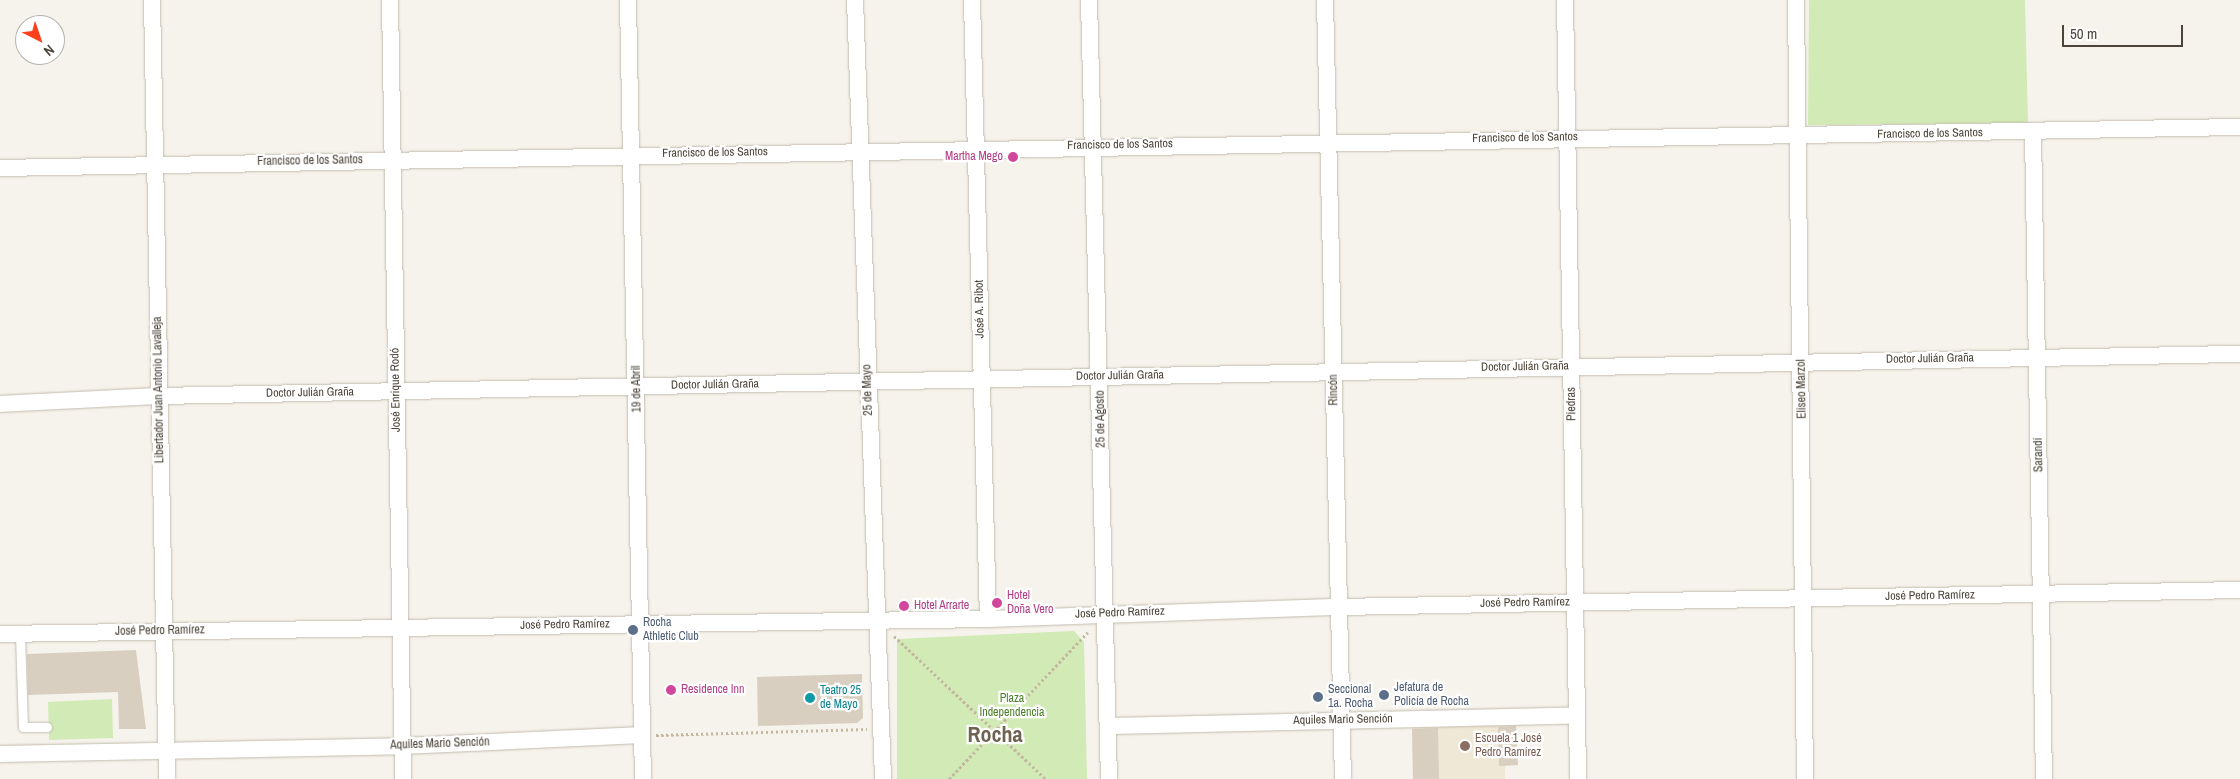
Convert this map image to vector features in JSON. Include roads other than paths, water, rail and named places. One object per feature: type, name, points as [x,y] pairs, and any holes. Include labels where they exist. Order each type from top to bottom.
[{"type":"street","name":"Libertador Juan Antonio Lavalleja","points":[[152,0],[167,779]]},
{"type":"street","name":"José Enrique Rodó","points":[[390,0],[403,779]]},
{"type":"street","name":"19 de Abril","points":[[628,0],[637,386],[643,779]]},
{"type":"street","name":"25 de Mayo","points":[[855,0],[875,618],[883,779]]},
{"type":"street","name":"José A. Ribot","points":[[972,0],[988,619]]},
{"type":"street","name":"25 de Agosto","points":[[1089,0],[1110,779]]},
{"type":"street","name":"Rincón","points":[[1325,0],[1344,779]]},
{"type":"street","name":"Piedras","points":[[1565,0],[1578,779]]},
{"type":"street","name":"Eliseo Marzol","points":[[1796,0],[1805,598],[1805,779]]},
{"type":"street","name":"Francisco de los Santos","points":[[0,168],[1328,140],[1799,136],[2240,127]]},
{"type":"street","name":"Sarandí","points":[[2033,132],[2044,779]]},
{"type":"street","name":"Doctor Julián Graña","points":[[0,404],[159,396],[2037,356],[2240,354]]},
{"type":"street","name":"José Pedro Ramírez","points":[[0,634],[875,618],[988,619],[1105,613],[1339,607],[2240,590]]},
{"type":"street","name":"Aquiles Mario Sención","points":[[1108,726],[1577,715]]},
{"type":"street","name":"Aquiles Mario Sención","points":[[0,754],[167,749],[402,746],[642,735]]},
{"type":"lane","points":[[20,634],[23,727],[47,727]]},
{"type":"place","name":"Martha Mego","points":[[1013,157]]},
{"type":"place","name":"Hotel Doña Vero","points":[[997,603]]},
{"type":"place","name":"Hotel Arrarte","points":[[904,606]]},
{"type":"place","name":"Rocha Athletic Club","points":[[633,630]]},
{"type":"place","name":"Residence Inn","points":[[671,690]]},
{"type":"place","name":"Jefatura de Policía de Rocha","points":[[1384,695]]},
{"type":"place","name":"Seccional 1a. Rocha","points":[[1318,697]]},
{"type":"place","name":"Teatro 25 de Mayo","points":[[810,698]]},
{"type":"place","name":"Escuela 1 José Pedro Ramírez","points":[[1465,746]]},
{"type":"district","name":"Rocha","points":[[995,735]]},
{"type":"park label","name":"Plaza Independencia","points":[[1012,706]]}]
